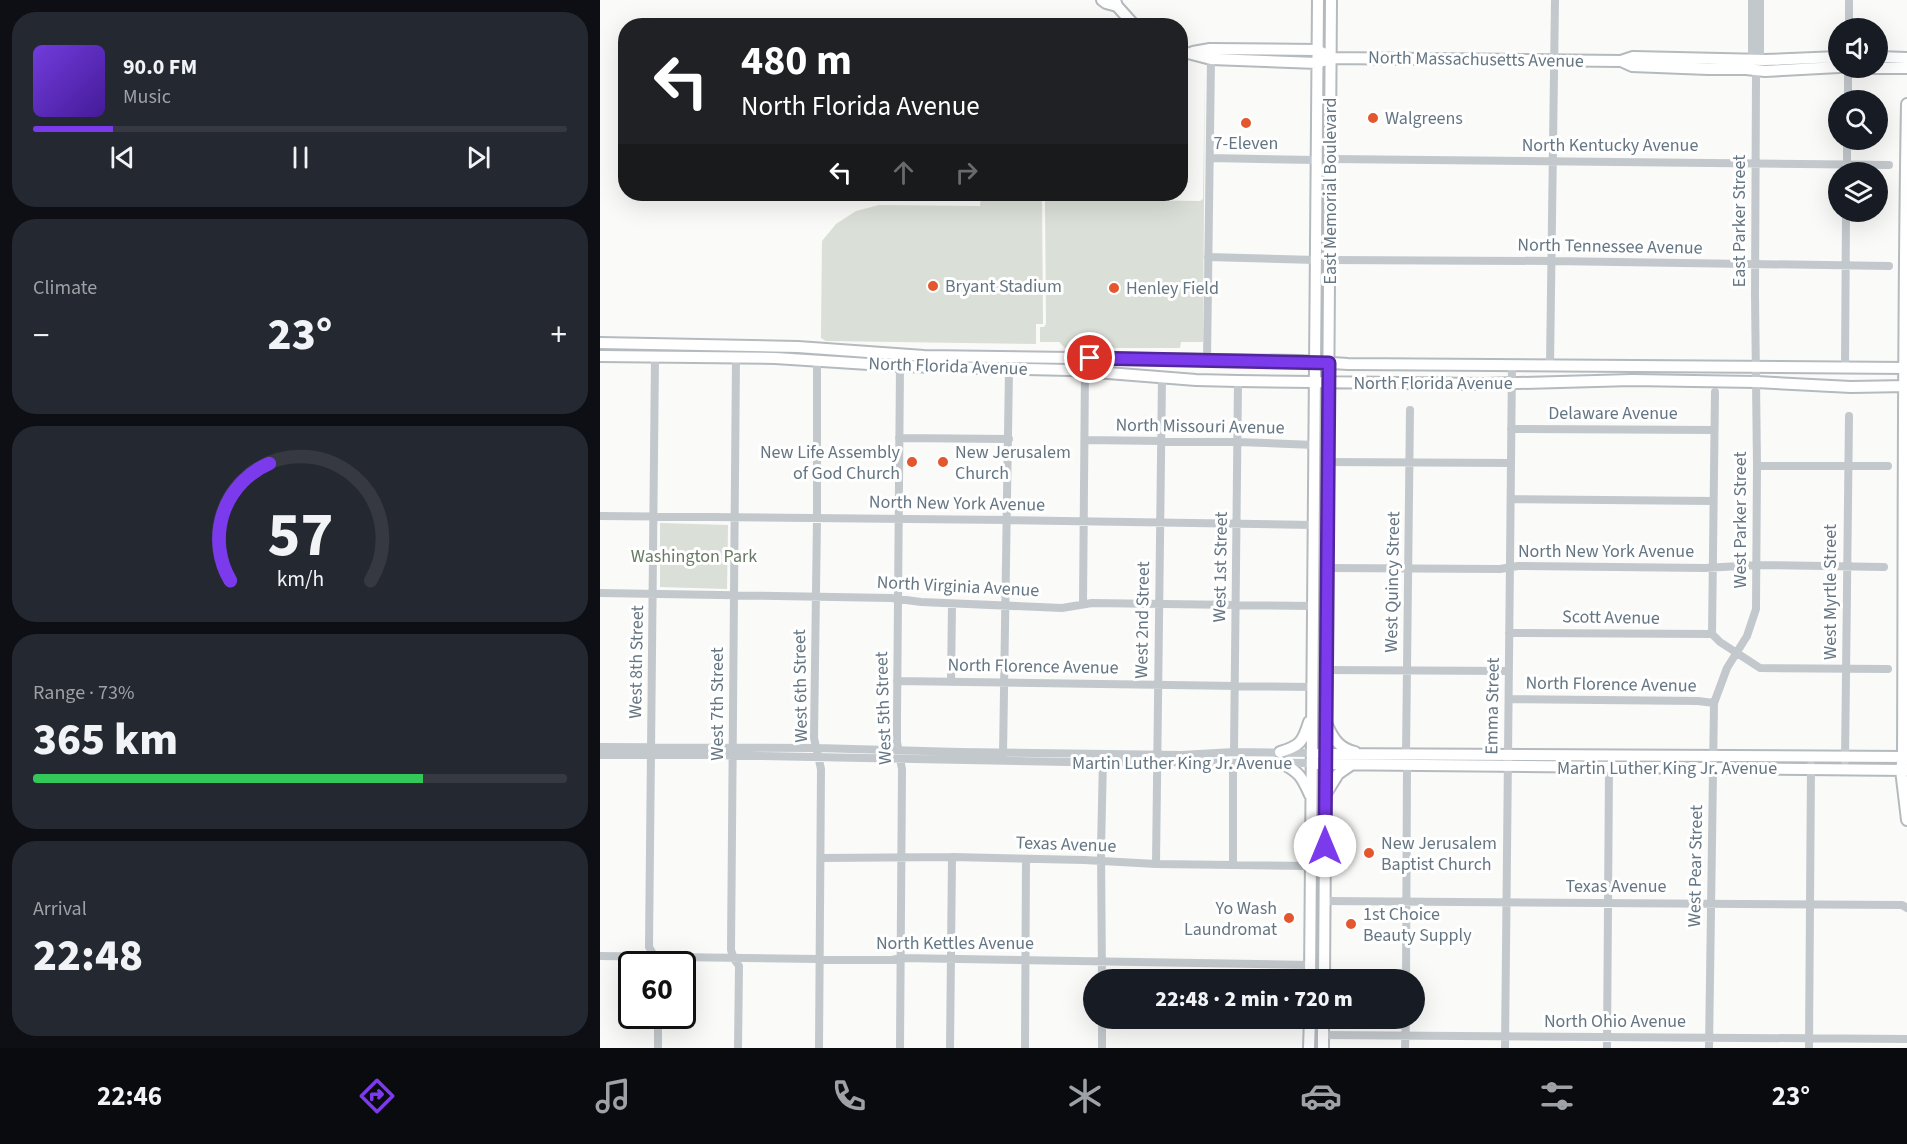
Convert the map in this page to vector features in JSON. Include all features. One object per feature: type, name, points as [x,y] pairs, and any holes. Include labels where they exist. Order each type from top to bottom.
[{"type":"main road","points":[[1102,0],[1116,3],[1128,18]]},
{"type":"main road","name":"East Memorial Boulevard","points":[[1310,969],[1318,0]]},
{"type":"main road","name":"East Memorial Boulevard","points":[[1322,969],[1325,901],[1331,0]]},
{"type":"main road","points":[[1188,52],[1210,49],[1317,50],[1332,58]]},
{"type":"main road","points":[[1188,53],[1211,59],[1317,63],[1332,58]]},
{"type":"main road","points":[[1888,57],[1907,57]]},
{"type":"main road","name":"North Massachusetts Avenue","points":[[1332,58],[1621,61],[1632,66],[1708,69],[1746,69],[1756,65],[1828,58]]},
{"type":"main road","name":"North Massachusetts Avenue","points":[[1756,65],[1796,70],[1828,68]]},
{"type":"main road","points":[[1888,68],[1907,68]]},
{"type":"main road","points":[[1907,104],[1904,770],[1907,820]]},
{"type":"main road","name":"North Florida Avenue","points":[[600,343],[798,347],[924,356],[1329,363],[1905,368]]},
{"type":"main road","name":"North Florida Avenue","points":[[600,356],[817,360],[900,366],[1085,370],[1238,381],[1512,384],[1604,380],[1756,382],[1851,387],[1905,386]]},
{"type":"main road","points":[[900,366],[924,356]]},
{"type":"main road","points":[[1085,370],[1094,365],[1106,363],[1212,365],[1230,360]]},
{"type":"main road","points":[[1312,713],[1302,741],[1281,758],[1300,775],[1312,800]]},
{"type":"main road","points":[[1326,720],[1332,735],[1345,750],[1364,754]]},
{"type":"main road","name":"Martin Luther King Jr. Avenue","points":[[1325,759],[1364,754],[1508,766],[1904,770]]},
{"type":"main road","name":"Martin Luther King Jr. Avenue","points":[[1312,758],[1351,765],[1407,759],[1507,754],[1905,757]]},
{"type":"main road","points":[[1325,795],[1338,774],[1351,765]]},
{"type":"main road","points":[[1310,965],[1316,969]]},
{"type":"main road","points":[[1309,1048],[1310,1029]]},
{"type":"main road","points":[[1323,1029],[1323,1048]]},
{"type":"street","points":[[1550,365],[1555,0]]},
{"type":"street","name":"East Parker Street","points":[[1752,0],[1752,54],[1756,65],[1756,382]]},
{"type":"street","name":"East Parker Street","points":[[1756,65],[1760,54],[1760,0]]},
{"type":"street","points":[[1849,0],[1849,18]]},
{"type":"street","points":[[1207,360],[1211,59]]},
{"type":"street","points":[[1210,158],[1316,160]]},
{"type":"street","name":"North Kentucky Avenue","points":[[1331,159],[1756,163],[1828,167]]},
{"type":"street","points":[[1845,368],[1846,222]]},
{"type":"street","points":[[1208,257],[1316,260]]},
{"type":"street","name":"North Tennessee Avenue","points":[[1330,261],[1552,261],[1889,266]]},
{"type":"street","name":"West 8th Street","points":[[651,951],[649,947],[655,357]]},
{"type":"street","name":"West 7th Street","points":[[736,358],[731,950],[740,966],[738,1048]]},
{"type":"street","name":"West 6th Street","points":[[817,360],[814,738],[821,769],[819,1048]]},
{"type":"street","name":"Emma Street","points":[[1505,1048],[1512,365]]},
{"type":"street","name":"West 5th Street","points":[[900,366],[897,599],[897,742],[900,754],[902,858],[900,1048]]},
{"type":"street","points":[[1003,757],[1009,369]]},
{"type":"street","points":[[1083,604],[1085,370]]},
{"type":"street","name":"West 2nd Street","points":[[1156,864],[1162,377]]},
{"type":"street","name":"West 1st Street","points":[[1234,752],[1238,381]]},
{"type":"street","name":"West Parker Street","points":[[1737,653],[1747,636],[1756,609],[1756,382]]},
{"type":"street","points":[[1715,392],[1712,634],[1720,642],[1760,668],[1888,669]]},
{"type":"street","name":"West Quincy Street","points":[[1406,969],[1410,410]]},
{"type":"street","name":"West Myrtle Street","points":[[1845,768],[1849,416]]},
{"type":"street","name":"Delaware Avenue","points":[[1511,429],[1714,430]]},
{"type":"street","points":[[899,438],[1009,439]]},
{"type":"street","name":"North Missouri Avenue","points":[[1085,440],[1315,445]]},
{"type":"street","points":[[1328,462],[1511,463]]},
{"type":"street","points":[[1757,466],[1888,466]]},
{"type":"street","points":[[1511,499],[1713,501]]},
{"type":"street","name":"North New York Avenue","points":[[600,516],[1313,525]]},
{"type":"street","name":"North New York Avenue","points":[[1327,568],[1500,569],[1518,566],[1705,568],[1757,565],[1884,567]]},
{"type":"street","name":"North Virginia Avenue","points":[[600,593],[816,596],[1062,608],[1083,604],[1160,603],[1313,606]]},
{"type":"street","points":[[951,681],[952,604]]},
{"type":"street","name":"Scott Avenue","points":[[1509,633],[1712,634]]},
{"type":"street","name":"West Pear Street","points":[[1709,1048],[1713,703],[1726,668],[1737,653]]},
{"type":"street","points":[[1326,670],[1509,671]]},
{"type":"street","name":"North Florence Avenue","points":[[897,681],[1312,687]]},
{"type":"street","name":"North Florence Avenue","points":[[1509,699],[1713,703]]},
{"type":"street","name":"Martin Luther King Jr. Avenue","points":[[600,747],[651,751]]},
{"type":"street","name":"Martin Luther King Jr. Avenue","points":[[600,754],[817,748],[900,754],[1157,758],[1233,764],[1281,758],[1312,758]]},
{"type":"street","name":"Martin Luther King Jr. Avenue","points":[[733,751],[819,758],[900,754]]},
{"type":"street","name":"Martin Luther King Jr. Avenue","points":[[1157,758],[1234,752],[1281,758]]},
{"type":"street","points":[[1809,1048],[1812,756]]},
{"type":"street","points":[[1102,969],[1103,758]]},
{"type":"street","points":[[1233,764],[1233,865]]},
{"type":"street","points":[[1607,1048],[1609,767]]},
{"type":"street","points":[[950,1048],[952,857]]},
{"type":"street","name":"Texas Avenue","points":[[821,858],[952,857],[1156,864],[1311,866]]},
{"type":"street","points":[[1025,1048],[1026,859]]},
{"type":"street","name":"Texas Avenue","points":[[1325,901],[1902,905],[1907,908]]},
{"type":"street","name":"North Kettles Avenue","points":[[600,956],[618,958]]},
{"type":"street","name":"North Kettles Avenue","points":[[696,960],[892,960],[900,958],[1310,965]]},
{"type":"street","points":[[658,1029],[658,1048]]},
{"type":"street","points":[[1102,1029],[1102,1048]]},
{"type":"street","points":[[1405,1048],[1406,1029]]},
{"type":"street","name":"North Ohio Avenue","points":[[1323,1035],[1907,1039]]},
{"type":"green space","points":[[1188,56],[1205,61],[1205,65],[1202,62],[1188,59]]},
{"type":"green space","name":"Henley Field","points":[[1205,69],[1203,342],[1181,342],[1180,348],[1065,348],[1059,342],[1040,342],[1040,327],[1046,324],[1045,201],[1200,201],[1203,199]]},
{"type":"green space","points":[[980,201],[1042,201],[1043,324],[1036,324],[1036,344],[826,341],[821,338],[822,241],[836,224],[856,211],[879,205],[980,206]]},
{"type":"green space","name":"Washington Park","points":[[660,523],[728,525],[727,589],[660,587]]},
{"type":"place","name":"Walgreens","points":[[1373,118]]},
{"type":"place","name":"7-Eleven","points":[[1246,123]]},
{"type":"place","name":"Bryant Stadium","points":[[933,286]]},
{"type":"place","name":"Henley Field","points":[[1114,288]]},
{"type":"place","name":"New Life Assembly of God Church","points":[[912,462]]},
{"type":"place","name":"New Jerusalem Church","points":[[943,462]]},
{"type":"place","name":"New Jerusalem Baptist Church","points":[[1369,853]]},
{"type":"place","name":"Yo Wash Laundromat","points":[[1289,918]]},
{"type":"place","name":"1st Choice Beauty Supply","points":[[1351,924]]},
{"type":"route","points":[[1090,358],[1329,363],[1325,846]]}]
